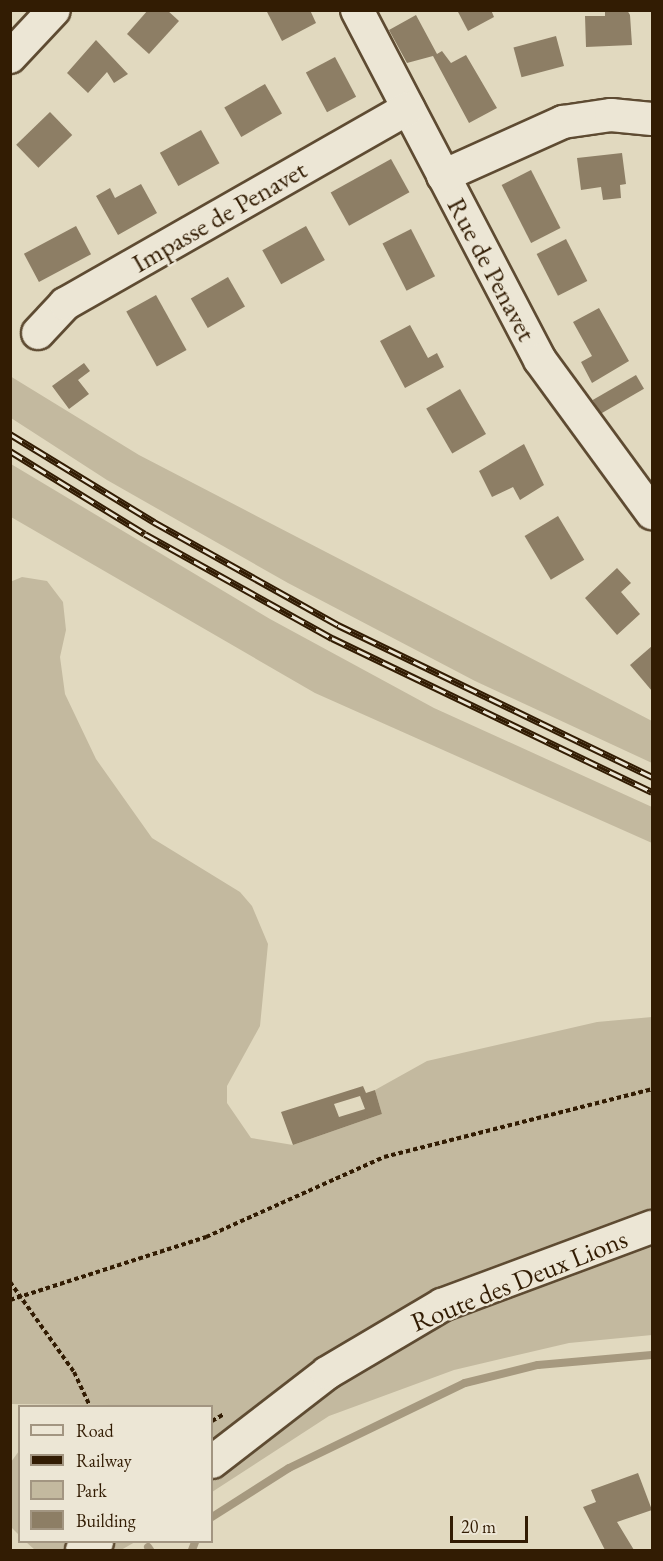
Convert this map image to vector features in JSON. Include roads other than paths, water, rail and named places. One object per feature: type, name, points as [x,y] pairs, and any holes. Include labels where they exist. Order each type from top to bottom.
[{"type":"street","points":[[10,57],[54,10]]},
{"type":"street","name":"Rue de Penavet","points":[[357,10],[540,360],[652,513]]},
{"type":"street","name":"Impasse de Penavet","points":[[38,333],[65,304],[408,108]]},
{"type":"street","points":[[443,176],[563,122],[610,115],[652,120]]},
{"type":"street","name":"Route des Deux Lions","points":[[213,1461],[327,1373],[442,1305],[652,1227]]},
{"type":"street","points":[[82,1551],[95,1543]]},
{"type":"waterway","points":[[213,1516],[289,1468],[465,1383],[538,1365],[652,1355]]},
{"type":"waterway","points":[[192,1550],[195,1543]]},
{"type":"railway","points":[[10,434],[154,522],[338,625],[652,777]]},
{"type":"railway","points":[[10,451],[145,534],[332,638],[652,792]]}]
